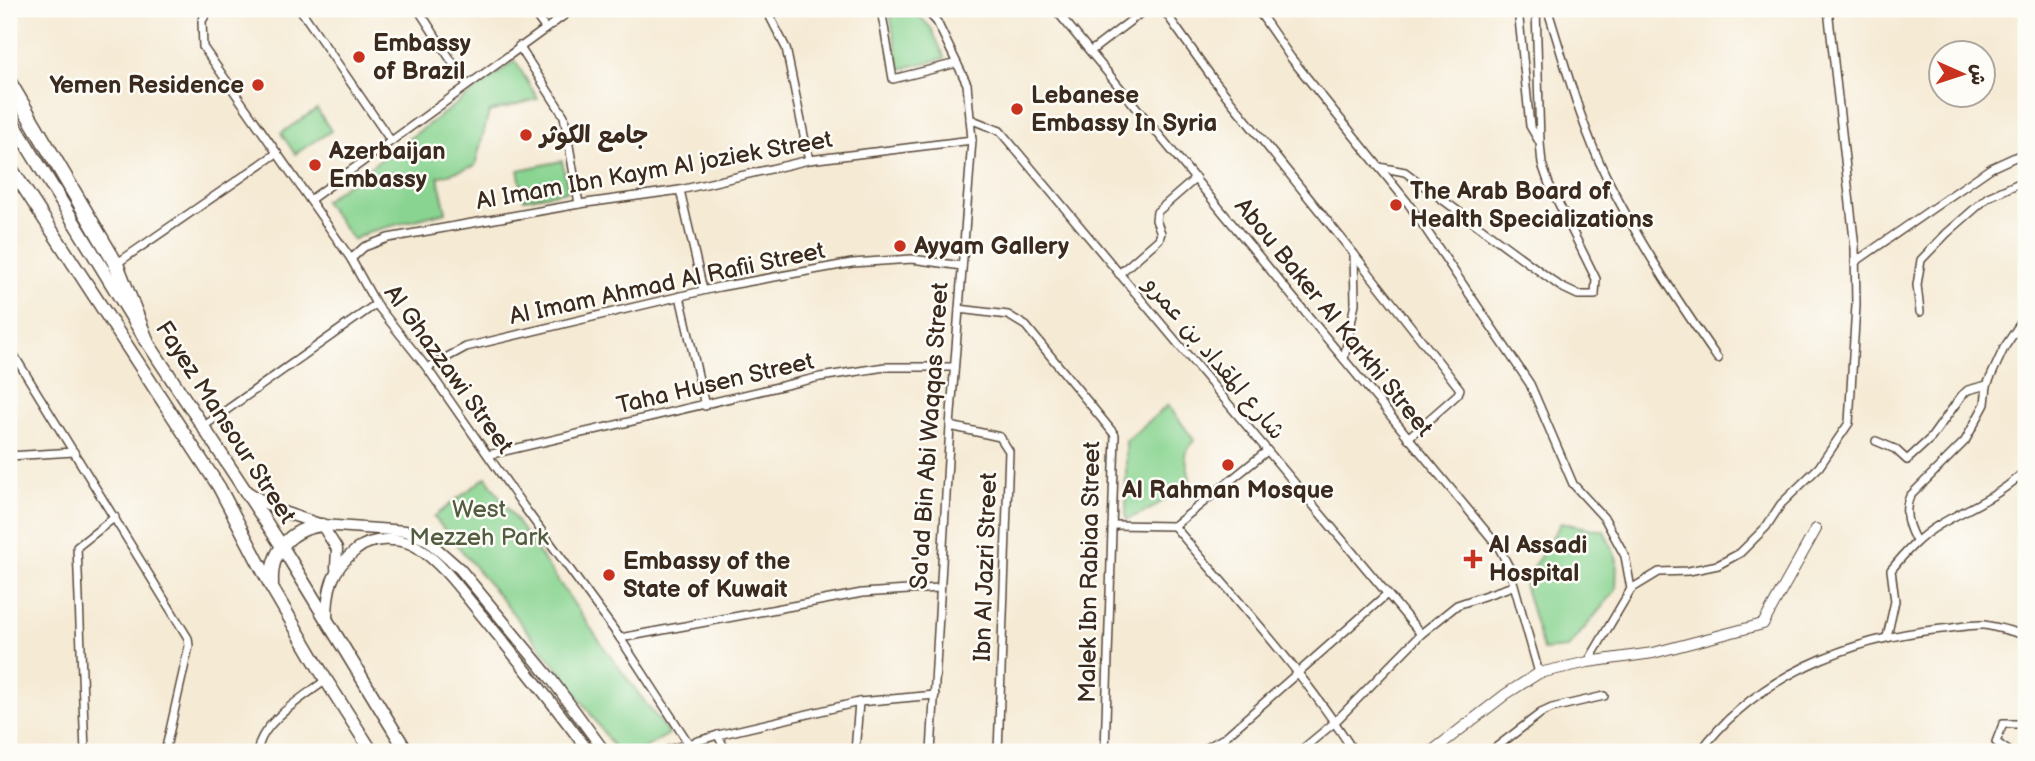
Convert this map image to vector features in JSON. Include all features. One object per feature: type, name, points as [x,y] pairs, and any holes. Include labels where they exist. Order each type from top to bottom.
[{"type":"highway","points":[[9,82],[116,264],[146,340]]},
{"type":"highway","name":"Fayez Mansour Street","points":[[9,116],[146,340],[282,546],[407,752]]},
{"type":"highway","name":"Fayez Mansour Street","points":[[9,165],[219,487],[272,588],[372,752]]},
{"type":"highway","points":[[192,449],[214,468],[229,494],[235,485],[234,480],[204,426]]},
{"type":"highway","points":[[272,588],[274,561],[282,546],[297,532],[307,527],[322,525]]},
{"type":"main road","points":[[247,492],[277,510],[322,525],[406,531],[427,540],[460,569],[502,619],[605,752]]},
{"type":"main road","points":[[322,525],[337,549],[337,568],[328,594],[327,623]]},
{"type":"main road","points":[[354,528],[361,546]]},
{"type":"main road","points":[[337,568],[361,546],[383,540],[396,540],[418,548],[456,584],[589,752]]},
{"type":"street","name":"Al Ghazzawi Street","points":[[209,9],[202,21],[203,47],[351,259],[376,304],[427,368],[620,638],[689,744]]},
{"type":"street","points":[[300,9],[391,141]]},
{"type":"street","points":[[418,9],[467,85]]},
{"type":"street","points":[[531,9],[545,28]]},
{"type":"street","points":[[310,200],[573,9]]},
{"type":"street","points":[[766,9],[786,48],[809,160]]},
{"type":"street","points":[[881,9],[893,79],[957,63]]},
{"type":"street","name":"Sa'ad Bin Abi Waqqas Street","points":[[925,9],[937,22],[967,84],[972,140],[939,588],[931,752]]},
{"type":"street","name":"Abou Baker Al Karkhi Street","points":[[1055,9],[1498,546],[1508,567],[1539,674]]},
{"type":"street","points":[[1091,51],[1146,9]]},
{"type":"street","points":[[1163,9],[1213,79],[1460,389],[1458,394],[1408,438]]},
{"type":"street","points":[[1257,9],[1291,58],[1408,203],[1530,384],[1573,484],[1605,519],[1625,556],[1631,589]]},
{"type":"street","points":[[1518,9],[1530,126],[1540,143]]},
{"type":"street","points":[[1379,167],[1405,172],[1561,287],[1578,295],[1595,295],[1596,279],[1549,184],[1542,164],[1539,9],[1549,14],[1579,108],[1605,174],[1662,279],[1718,359]]},
{"type":"street","points":[[1588,662],[1631,589],[1659,572],[1689,571],[1718,565],[1740,553],[1766,527],[1782,504],[1819,467],[1849,424],[1856,305],[1855,262],[1828,9]]},
{"type":"street","points":[[519,46],[564,116],[579,204]]},
{"type":"street","name":"شارع المقداد بن عمرو","points":[[970,119],[1000,131],[1422,634]]},
{"type":"street","name":"Al Imam Ibn Kaym Al joziek Street","points":[[351,259],[364,247],[388,238],[579,204],[680,190],[809,160],[972,140]]},
{"type":"street","points":[[1855,262],[1991,168],[2026,152]]},
{"type":"street","points":[[116,264],[277,153]]},
{"type":"street","points":[[1119,274],[1161,236],[1156,220],[1157,212],[1196,178]]},
{"type":"street","points":[[1920,312],[1917,285],[1922,260],[1947,233],[1988,197],[2026,180]]},
{"type":"street","points":[[680,190],[703,290]]},
{"type":"street","points":[[1344,359],[1355,303],[1354,254]]},
{"type":"street","name":"Al Imam Ahmad Al Rafii Street","points":[[427,368],[466,347],[703,290],[852,263],[912,259],[962,265]]},
{"type":"street","points":[[680,296],[705,406]]},
{"type":"street","points":[[204,426],[376,304]]},
{"type":"street","name":"Malek Ibn Rabiaa Street","points":[[959,309],[1008,315],[1026,326],[1115,436],[1105,752]]},
{"type":"street","points":[[1916,541],[1907,517],[1906,504],[1910,496],[1965,441],[1985,404],[1987,385],[2011,335],[2026,315]]},
{"type":"street","points":[[9,347],[188,638],[189,646],[164,752]]},
{"type":"street","name":"Taha Husen Street","points":[[488,456],[820,377],[885,367],[954,367]]},
{"type":"street","points":[[1876,441],[1895,449],[1906,460],[1931,438],[1962,395],[1968,390],[1987,385]]},
{"type":"street","name":"Ibn Al Jazri Street","points":[[950,426],[1000,438],[1009,451],[998,752]]},
{"type":"street","points":[[1112,525],[1174,526],[1267,451]]},
{"type":"street","points":[[9,456],[74,452]]},
{"type":"street","points":[[1888,637],[1895,601],[1891,570],[1916,541],[1938,525],[1987,500],[2014,482],[2026,469]]},
{"type":"street","points":[[85,752],[77,547],[115,516]]},
{"type":"street","points":[[1174,526],[1298,674],[1354,752]]},
{"type":"street","points":[[1431,752],[1506,694],[1539,674],[1588,662],[1653,653],[1763,624],[1816,529]]},
{"type":"street","points":[[1299,752],[1335,722],[1422,634],[1457,604],[1513,586]]},
{"type":"street","points":[[620,638],[862,593],[939,588]]},
{"type":"street","points":[[1199,752],[1224,738],[1387,594]]},
{"type":"street","points":[[1700,752],[1739,708],[1778,680],[1831,655],[1911,632],[1983,625],[2026,635]]},
{"type":"street","points":[[258,752],[258,742],[282,713],[326,680]]},
{"type":"street","points":[[661,752],[718,735],[859,702],[935,695]]},
{"type":"street","points":[[1490,752],[1541,713],[1604,696]]},
{"type":"street","points":[[855,752],[859,702]]},
{"type":"street","points":[[2010,752],[1996,742],[2003,724],[2026,724]]},
{"type":"street","points":[[718,735],[726,752]]},
{"type":"street","points":[[680,752],[689,744]]},
{"type":"green space","points":[[889,9],[913,9],[931,28],[945,58],[900,69]]},
{"type":"green space","points":[[515,61],[538,99],[489,112],[475,166],[438,177],[446,212],[368,232],[353,240],[324,201]]},
{"type":"green space","points":[[317,109],[331,131],[295,154],[281,133]]},
{"type":"green space","points":[[562,161],[568,191],[524,199],[518,170]]},
{"type":"green space","points":[[1168,405],[1194,440],[1185,454],[1190,480],[1153,508],[1126,520],[1126,441]]},
{"type":"green space","name":"West Mezzeh Park","points":[[486,477],[608,653],[669,734],[638,752],[617,752],[565,677],[434,517]]},
{"type":"green space","points":[[1561,523],[1604,531],[1617,560],[1616,590],[1568,648],[1543,650],[1523,580]]},
{"type":"place","name":"Embassy of Brazil","points":[[359,57]]},
{"type":"place","name":"Yemen Residence","points":[[258,85]]},
{"type":"place","name":"Lebanese Embassy In Syria","points":[[1017,109]]},
{"type":"place","name":"جامع الكوثر","points":[[526,135]]},
{"type":"place","name":"Azerbaijan Embassy","points":[[315,165]]},
{"type":"place","name":"The Arab Board of Health Specializations","points":[[1396,205]]},
{"type":"place","name":"Ayyam Gallery","points":[[900,246]]},
{"type":"place","name":"Al Rahman Mosque","points":[[1228,465]]},
{"type":"place","name":"Al Assadi Hospital","points":[[1473,559]]},
{"type":"place","name":"Embassy of the State of Kuwait","points":[[609,575]]}]
